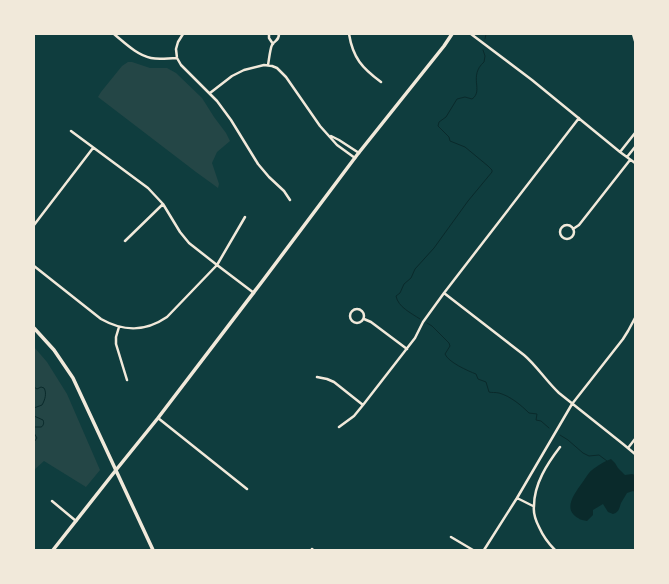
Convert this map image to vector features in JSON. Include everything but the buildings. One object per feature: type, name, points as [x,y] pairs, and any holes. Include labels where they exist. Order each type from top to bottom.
[{"type":"main road","points":[[53,550],[158,418],[355,158],[452,34]]},
{"type":"main road","points":[[34,328],[54,350],[73,378],[152,550]]},
{"type":"street","points":[[114,34],[134,50],[150,58],[177,58]]},
{"type":"street","points":[[182,34],[177,45],[177,58],[184,68],[210,93],[231,120],[263,171],[284,191],[290,200]]},
{"type":"street","points":[[269,34],[269,38],[273,44]]},
{"type":"street","points":[[268,65],[273,44],[280,37],[279,34]]},
{"type":"street","points":[[349,34],[353,49],[360,63],[369,73],[381,82]]},
{"type":"street","points":[[471,34],[532,80],[546,93],[635,163]]},
{"type":"street","points":[[633,34],[635,41]]},
{"type":"street","points":[[210,93],[226,80],[239,72],[252,67],[268,65],[277,68],[282,72],[320,126],[337,145],[355,158]]},
{"type":"street","points":[[340,427],[354,416],[364,405],[407,350],[426,318],[444,293],[579,118]]},
{"type":"street","points":[[71,130],[93,148],[142,183],[163,204],[186,239],[254,293]]},
{"type":"street","points":[[620,152],[635,133]]},
{"type":"street","points":[[328,134],[359,153]]},
{"type":"street","points":[[627,157],[635,147]]},
{"type":"street","points":[[34,225],[93,148]]},
{"type":"street","points":[[573,229],[579,225],[630,160]]},
{"type":"street","points":[[125,241],[163,204]]},
{"type":"street","points":[[34,266],[109,323],[130,329],[142,328],[161,321],[171,313],[217,265],[245,217]]},
{"type":"street","points":[[568,225],[573,229],[573,235],[566,239],[560,232],[564,226],[568,225]]},
{"type":"street","points":[[444,293],[524,354],[535,365],[552,388],[635,454]]},
{"type":"street","points":[[354,310],[361,310],[364,314],[364,319],[359,323],[354,323],[351,320],[351,313],[354,310]]},
{"type":"street","points":[[484,550],[517,498],[572,404],[623,339],[635,318]]},
{"type":"street","points":[[364,319],[371,322],[407,350]]},
{"type":"street","points":[[119,327],[116,337],[116,344],[127,380]]},
{"type":"street","points":[[317,377],[334,382],[364,405]]},
{"type":"street","points":[[158,418],[247,490]]},
{"type":"street","points":[[628,448],[635,439]]},
{"type":"street","points":[[555,550],[541,531],[536,519],[534,506],[536,491],[542,474],[560,447]]},
{"type":"street","points":[[517,498],[534,506]]},
{"type":"street","points":[[52,501],[76,521]]},
{"type":"street","points":[[452,536],[473,550]]},
{"type":"shaded area","points":[[128,62],[150,68],[167,68],[176,73],[202,98],[230,141],[217,152],[212,163],[219,184],[218,188],[98,97],[122,66]]},
{"type":"shaded area","points":[[34,347],[47,362],[67,394],[100,470],[86,487],[44,461],[34,470]]},
{"type":"shaded area","points":[[611,459],[625,475],[635,475],[635,492],[633,491],[627,493],[618,510],[613,514],[608,512],[603,504],[593,510],[593,515],[587,521],[579,519],[571,510],[570,506],[573,496],[591,471]]},
{"type":"waterway","points":[[485,39],[486,34]]},
{"type":"waterway","points":[[420,319],[402,307],[396,296],[400,293],[404,284],[411,278],[415,269],[434,248],[468,201],[492,172],[488,166],[465,147],[450,141],[449,137],[438,126],[439,122],[446,117],[457,99],[465,97],[472,99],[475,96],[477,92],[477,73],[479,67],[484,62],[485,56],[483,50]]},
{"type":"waterway","points":[[427,323],[449,343],[450,346],[445,354],[450,360],[476,374],[478,379],[486,382],[489,392],[503,394],[515,401],[529,413],[537,414],[536,420],[541,421],[549,428]]},
{"type":"waterway","points":[[34,387],[37,389],[41,387],[45,390],[45,399],[42,405],[34,408]]},
{"type":"waterway","points":[[34,416],[43,420],[44,423],[41,427],[34,427]]},
{"type":"waterway","points":[[34,433],[37,438],[34,442]]},
{"type":"waterway","points":[[560,435],[583,453],[589,456],[599,455],[607,461]]}]
